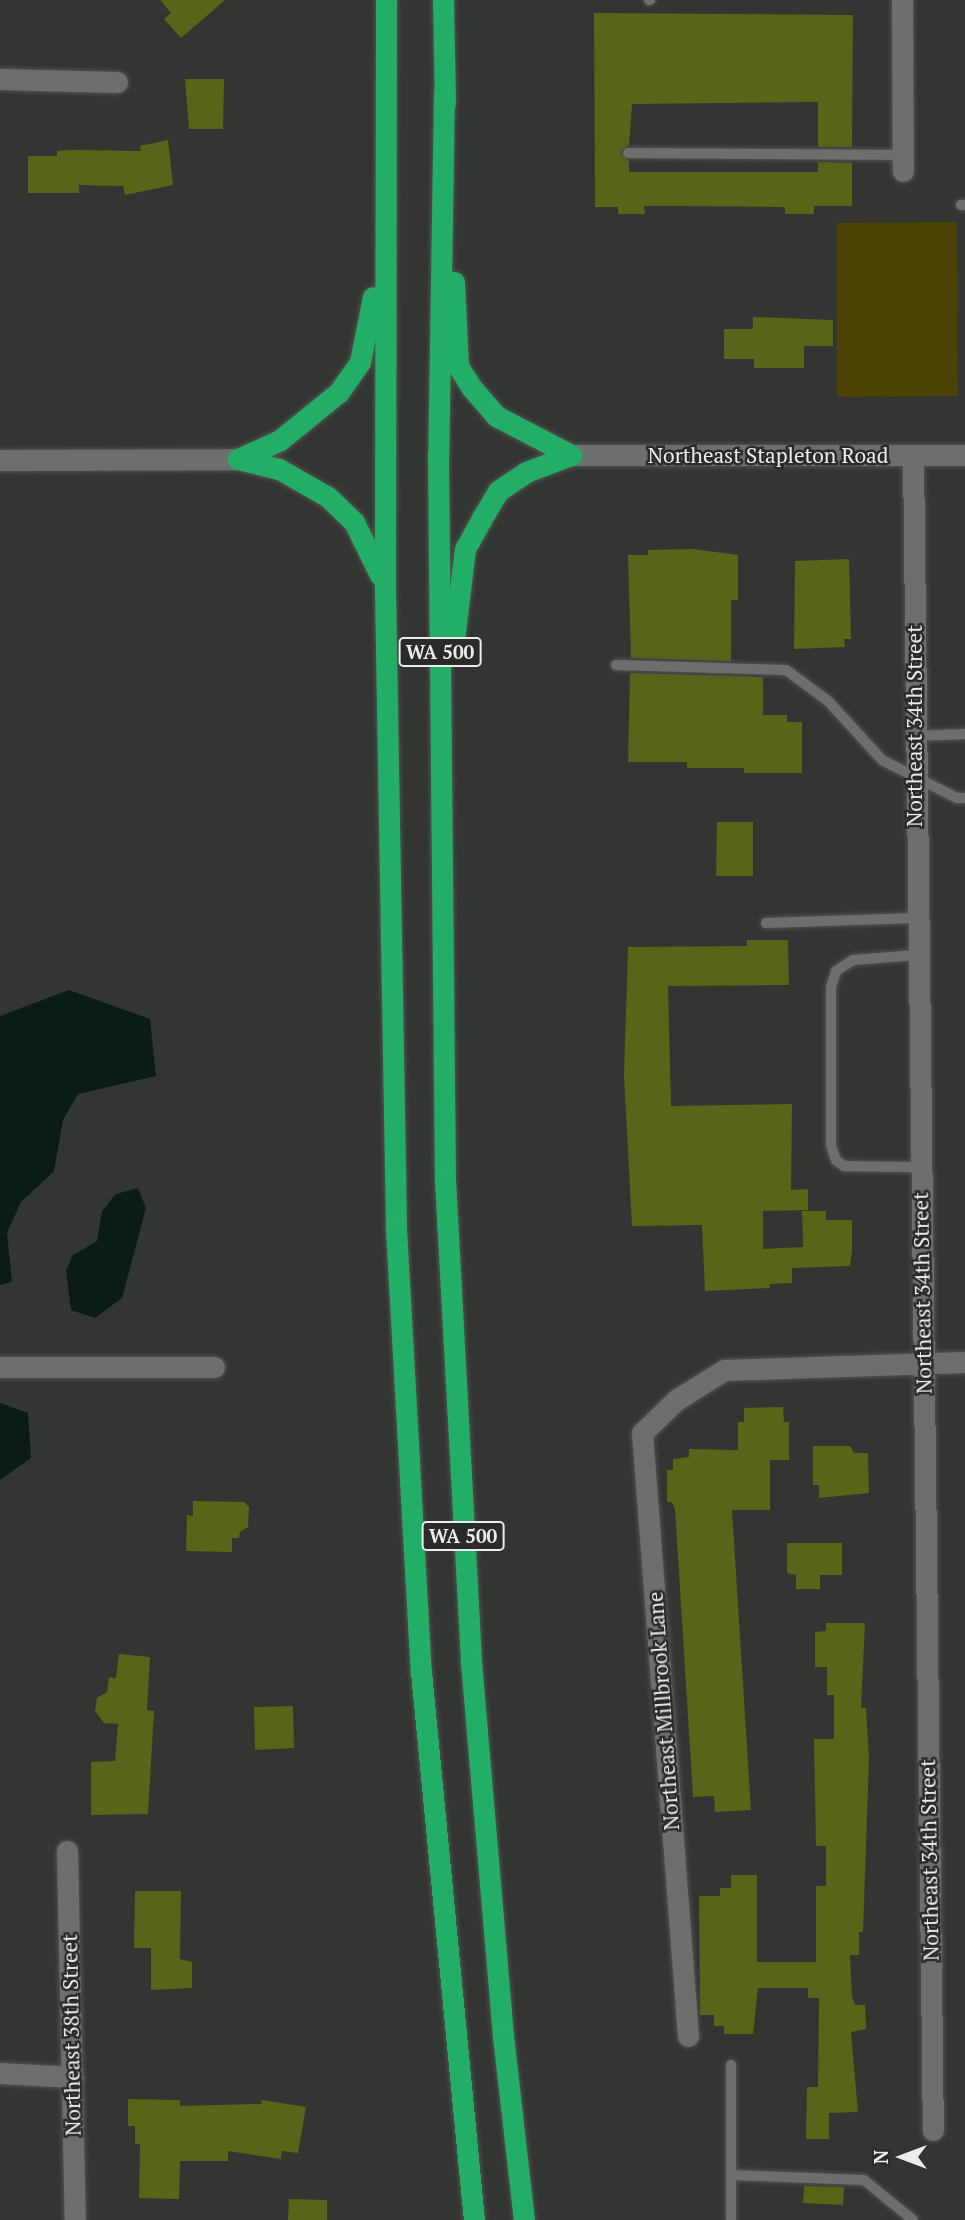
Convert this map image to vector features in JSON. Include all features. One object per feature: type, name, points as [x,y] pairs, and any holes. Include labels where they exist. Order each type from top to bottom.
[{"type":"highway","name":"WA 500","points":[[386,0],[385,590],[391,1055],[408,1479],[433,1824],[474,2220]]},
{"type":"highway","name":"WA 500","points":[[443,0],[438,455],[442,849],[452,1359],[478,1742],[524,2220]]},
{"type":"highway","points":[[444,92],[458,366],[496,416],[571,454]]},
{"type":"highway","points":[[238,459],[281,440],[312,418],[360,362],[371,323],[386,103]]},
{"type":"highway","points":[[442,849],[456,596],[466,549],[498,491],[526,472],[571,454]]},
{"type":"highway","points":[[238,459],[279,469],[328,497],[360,533],[374,555],[385,590]]},
{"type":"street","points":[[902,0],[903,163]]},
{"type":"street","points":[[0,79],[117,82]]},
{"type":"street","name":"Northeast Stapleton Road","points":[[571,454],[965,455]]},
{"type":"street","name":"Northeast 34th Street","points":[[912,455],[916,955],[933,2130]]},
{"type":"street","points":[[0,460],[238,459]]},
{"type":"street","points":[[923,1362],[965,1362]]},
{"type":"street","name":"Northeast Millbrook Lane","points":[[688,2036],[642,1433],[676,1400],[724,1370],[923,1362]]},
{"type":"street","points":[[0,1367],[214,1367]]},
{"type":"street","name":"Northeast 38th Street","points":[[67,1851],[75,2220]]},
{"type":"street","points":[[0,2073],[73,2077]]},
{"type":"lane","points":[[628,153],[903,163]]},
{"type":"lane","points":[[615,665],[786,670],[828,701],[882,761],[914,778],[965,798]]},
{"type":"lane","points":[[914,736],[965,734]]},
{"type":"lane","points":[[766,923],[916,918]]},
{"type":"lane","points":[[916,955],[853,960],[836,971],[831,987],[831,1145],[836,1160],[844,1166],[920,1167]]},
{"type":"lane","points":[[731,2065],[731,2220]]},
{"type":"lane","points":[[731,2175],[864,2180],[913,2220]]},
{"type":"shaded area","points":[[957,222],[958,396],[837,397],[837,223]]},
{"type":"water","points":[[69,990],[150,1019],[156,1076],[78,1094],[63,1120],[54,1171],[21,1202],[7,1233],[12,1282],[0,1285],[0,1016]]},
{"type":"water","points":[[138,1188],[146,1208],[122,1298],[95,1318],[71,1310],[66,1271],[72,1256],[97,1241],[102,1211],[116,1194]]},
{"type":"water","points":[[0,1403],[28,1413],[31,1458],[0,1480]]},
{"type":"building","points":[[160,0],[225,0],[181,38],[164,19],[171,13]]},
{"type":"building","points":[[594,13],[853,15],[852,147],[818,147],[818,102],[632,104],[629,145],[620,152],[629,161],[629,172],[818,172],[818,162],[852,163],[852,206],[814,206],[814,214],[785,214],[785,207],[644,206],[645,214],[618,214],[618,207],[595,207]]},
{"type":"building","points":[[185,79],[224,79],[223,129],[189,129]]},
{"type":"building","points":[[168,140],[173,185],[125,195],[123,186],[79,185],[79,193],[28,193],[28,156],[57,156],[57,151],[72,150],[141,151],[140,146]]},
{"type":"building","points":[[753,317],[833,320],[833,346],[804,346],[804,368],[754,368],[754,359],[724,359],[724,329],[753,329]]},
{"type":"building","points":[[693,549],[738,555],[738,600],[731,600],[731,661],[631,658],[628,555],[648,555],[648,550]]},
{"type":"building","points":[[849,559],[851,639],[844,639],[845,647],[794,649],[795,561]]},
{"type":"building","points":[[630,673],[763,677],[763,715],[787,715],[787,722],[802,722],[802,773],[744,773],[744,768],[687,768],[687,762],[628,762]]},
{"type":"building","points":[[717,822],[753,822],[753,876],[716,876]]},
{"type":"building","points":[[747,940],[788,940],[789,985],[668,986],[671,1106],[792,1104],[791,1190],[808,1189],[808,1210],[763,1211],[763,1249],[803,1247],[802,1211],[826,1211],[826,1220],[852,1220],[852,1252],[850,1266],[792,1268],[792,1283],[770,1284],[770,1288],[705,1291],[702,1225],[632,1226],[624,1075],[628,947],[747,946]]},
{"type":"building","points":[[783,1407],[784,1422],[789,1422],[789,1460],[770,1460],[770,1510],[732,1510],[751,1810],[715,1812],[714,1796],[693,1797],[675,1509],[672,1502],[667,1502],[667,1470],[673,1470],[673,1459],[689,1457],[689,1449],[738,1450],[738,1422],[744,1422],[744,1408]]},
{"type":"building","points":[[813,1446],[850,1446],[854,1453],[868,1453],[869,1493],[819,1498],[819,1485],[813,1485]]},
{"type":"building","points":[[193,1501],[244,1502],[249,1507],[248,1527],[240,1532],[239,1538],[232,1538],[232,1552],[186,1551],[187,1515],[193,1516]]},
{"type":"building","points":[[787,1543],[842,1543],[842,1575],[820,1575],[820,1589],[796,1589],[796,1575],[787,1573]]},
{"type":"building","points":[[826,1623],[865,1623],[861,1708],[866,1708],[869,1758],[863,1932],[859,1932],[859,1955],[850,1955],[852,1996],[855,2005],[865,2005],[866,2029],[851,2032],[858,2112],[829,2113],[829,2139],[806,2139],[807,2087],[818,2087],[819,1998],[808,1998],[808,1988],[758,1988],[753,2034],[724,2034],[724,2026],[714,2026],[714,2015],[700,2015],[699,1896],[720,1896],[720,1888],[731,1888],[731,1875],[757,1875],[757,1962],[816,1962],[816,1886],[826,1886],[826,1846],[816,1846],[814,1739],[834,1739],[834,1695],[827,1695],[827,1667],[815,1667],[815,1632],[826,1631]]},
{"type":"building","points":[[119,1654],[150,1657],[147,1710],[154,1711],[148,1814],[91,1815],[91,1762],[115,1761],[118,1724],[104,1723],[95,1711],[97,1698],[107,1692],[109,1677],[116,1678]]},
{"type":"building","points":[[293,1706],[294,1748],[255,1750],[254,1707]]},
{"type":"building","points":[[135,1891],[181,1891],[180,1959],[192,1962],[192,1988],[151,1990],[151,1948],[134,1948]]},
{"type":"building","points":[[128,2099],[180,2100],[180,2106],[261,2104],[262,2100],[306,2107],[298,2153],[282,2151],[281,2159],[228,2151],[228,2161],[180,2161],[179,2199],[139,2198],[140,2144],[135,2144],[135,2126],[128,2126]]},
{"type":"building","points":[[804,2186],[844,2187],[843,2205],[803,2203]]},
{"type":"building","points":[[289,2199],[327,2200],[327,2220],[288,2220]]}]
